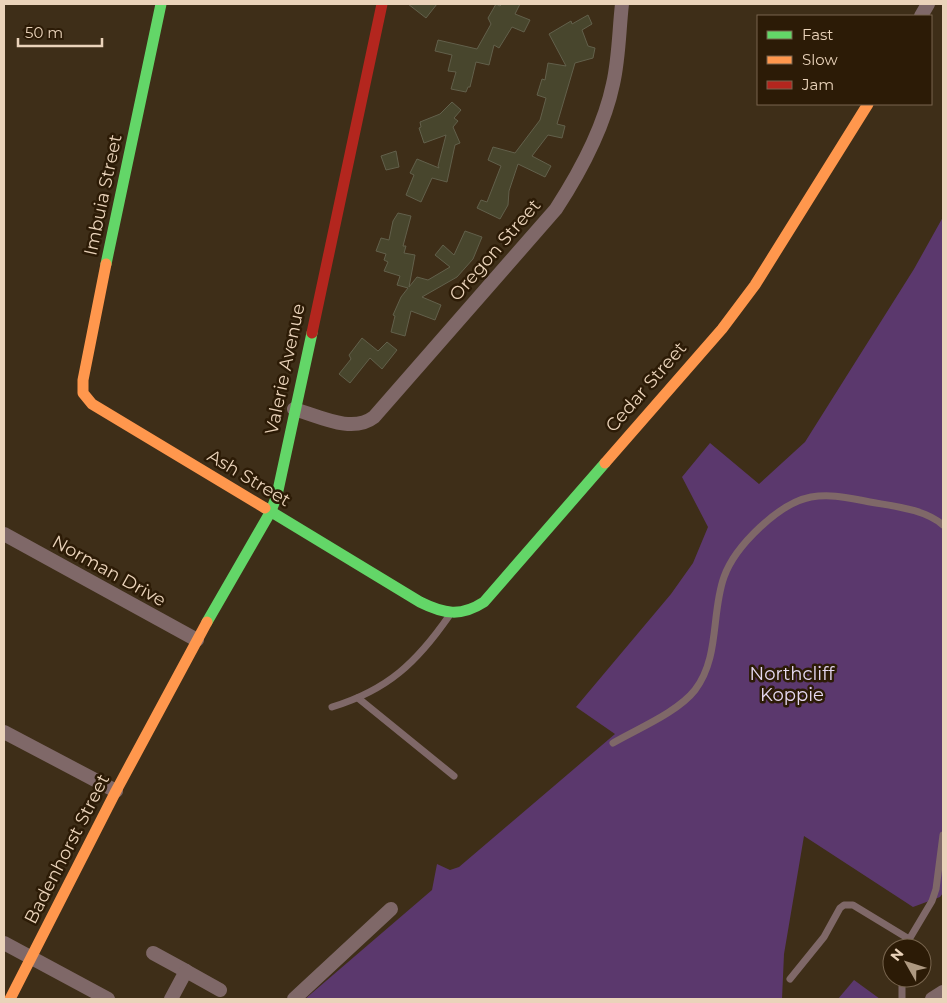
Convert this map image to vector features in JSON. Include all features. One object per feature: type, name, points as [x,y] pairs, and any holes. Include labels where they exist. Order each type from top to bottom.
[{"type":"street","name":"Imbuia Street","points":[[83,394],[81,388],[84,370],[161,4]]},
{"type":"street","name":"Valerie Avenue","points":[[156,716],[271,511],[277,495],[382,4]]},
{"type":"street","name":"Oregon Street","points":[[294,409],[352,425],[366,423],[374,417],[556,209],[571,184],[608,104],[616,67],[622,4]]},
{"type":"street","points":[[922,15],[928,4]]},
{"type":"street","name":"Cedar Street","points":[[451,614],[473,610],[484,602],[722,329],[755,285],[867,105]]},
{"type":"street","name":"Ash Street","points":[[83,394],[92,404],[400,590],[434,610],[451,614]]},
{"type":"street","name":"Norman Drive","points":[[4,534],[197,640]]},
{"type":"street","name":"Badenhorst Street","points":[[10,999],[156,716]]},
{"type":"street","points":[[4,732],[116,791]]},
{"type":"street","points":[[294,999],[391,909]]},
{"type":"street","points":[[4,943],[32,957],[93,996],[108,999]]},
{"type":"street","points":[[153,953],[220,990]]},
{"type":"street","points":[[171,999],[186,970]]},
{"type":"street","points":[[932,999],[943,992]]},
{"type":"lane","points":[[612,743],[681,703],[695,690],[710,658],[724,577],[736,553],[756,531],[779,513],[810,498],[836,496],[901,508],[926,515],[943,525]]},
{"type":"lane","points":[[332,707],[358,698],[392,679],[413,663],[451,614]]},
{"type":"lane","points":[[358,698],[454,776]]},
{"type":"lane","points":[[910,938],[925,915],[936,889],[943,835]]},
{"type":"lane","points":[[790,979],[824,936],[840,908],[844,905],[853,905],[907,938]]},
{"type":"green space","name":"Northcliff Koppie","points":[[943,217],[943,893],[940,897],[913,907],[804,836],[784,954],[782,999],[305,999],[432,890],[437,864],[450,870],[459,867],[615,734],[576,707],[671,594],[693,563],[708,527],[682,477],[710,443],[759,484],[805,442],[914,269]]},
{"type":"green space","points":[[854,980],[880,999],[838,999]]},
{"type":"building","points":[[408,4],[437,4],[426,18]]},
{"type":"building","points":[[496,4],[500,6],[502,4],[520,4],[515,14],[530,20],[524,32],[512,27],[499,48],[494,45],[489,65],[476,62],[470,87],[468,87],[466,92],[451,89],[456,72],[448,71],[452,55],[435,51],[438,40],[477,49],[491,24],[488,18]]},
{"type":"building","points":[[588,15],[592,24],[582,30],[588,46],[595,48],[593,58],[575,63],[557,124],[565,126],[562,138],[548,135],[532,156],[551,166],[545,177],[518,164],[509,191],[508,205],[500,219],[477,208],[481,200],[487,202],[501,166],[488,160],[493,147],[515,153],[540,120],[546,98],[537,95],[542,79],[545,80],[548,63],[566,66],[549,34],[571,21],[572,24]]},
{"type":"building","points":[[452,102],[461,110],[454,118],[458,121],[453,127],[460,143],[455,145],[447,182],[432,178],[421,202],[406,195],[414,175],[410,173],[417,159],[439,168],[446,135],[424,143],[419,128],[421,127],[420,122],[440,114]]},
{"type":"building","points":[[396,151],[399,167],[386,170],[381,156]]},
{"type":"building","points":[[398,213],[411,216],[403,246],[406,246],[404,253],[415,255],[409,287],[417,277],[428,280],[450,267],[435,255],[443,245],[454,255],[465,231],[482,237],[473,259],[457,277],[422,297],[441,305],[435,320],[411,311],[405,336],[391,332],[395,316],[393,315],[401,297],[408,288],[397,285],[400,276],[384,271],[388,262],[384,260],[386,254],[376,251],[381,238],[389,240],[393,221]]},
{"type":"building","points":[[362,338],[378,351],[387,342],[397,350],[382,369],[370,358],[350,383],[339,374],[351,359],[349,355]]},
{"type":"traffic: fast","points":[[106,264],[161,4]]},
{"type":"traffic: fast","points":[[207,622],[271,511],[277,495],[312,333]]},
{"type":"traffic: fast","points":[[265,508],[420,602],[437,609],[460,612],[476,607],[484,602],[605,463]]},
{"type":"traffic: slow","points":[[605,463],[722,329],[755,285],[867,105]]},
{"type":"traffic: slow","points":[[106,264],[83,380],[83,393],[92,404],[265,508]]},
{"type":"traffic: slow","points":[[10,999],[116,791],[207,622]]},
{"type":"traffic: jam","points":[[312,333],[382,4]]}]
